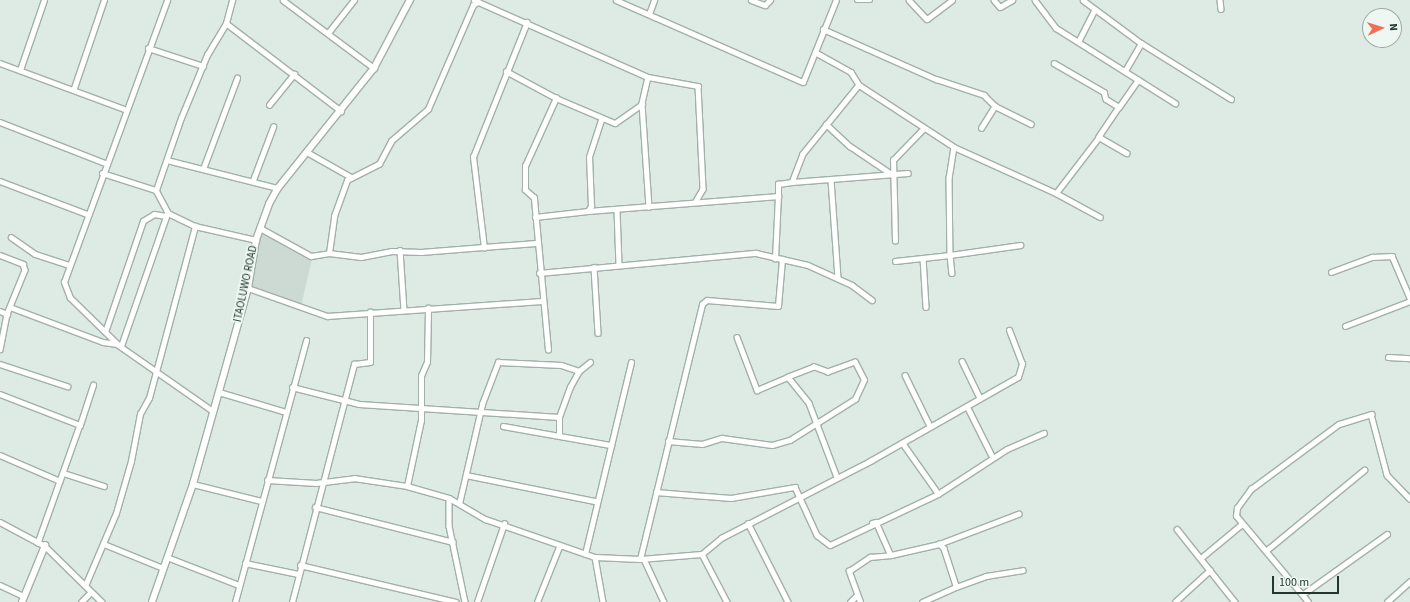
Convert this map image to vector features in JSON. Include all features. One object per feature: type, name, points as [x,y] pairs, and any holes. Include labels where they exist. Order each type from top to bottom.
[{"type":"street","points":[[20,70],[44,0]]},
{"type":"street","points":[[74,88],[104,0]]},
{"type":"street","points":[[167,0],[105,163],[68,265],[64,282],[68,295],[119,345],[155,373],[213,411]]},
{"type":"street","points":[[119,345],[167,214],[156,190],[203,66],[226,23],[232,0]]},
{"type":"street","points":[[284,0],[374,68]]},
{"type":"street","points":[[328,33],[354,0]]},
{"type":"street","name":"ITAOLUWO ROAD","points":[[152,602],[192,484],[219,392],[248,288],[256,240],[262,229],[278,188],[374,68],[410,0]]},
{"type":"street","points":[[616,0],[799,82],[806,78],[823,29],[836,0]]},
{"type":"street","points":[[649,14],[654,0]]},
{"type":"street","points":[[751,0],[765,5],[770,0]]},
{"type":"street","points":[[857,0],[870,0]]},
{"type":"street","points":[[909,0],[927,19],[952,0]]},
{"type":"street","points":[[994,0],[1000,7],[1012,0]]},
{"type":"street","points":[[1035,0],[1056,28],[1175,103]]},
{"type":"street","points":[[1082,0],[1141,43],[1231,99]]},
{"type":"street","points":[[1220,0],[1221,9]]},
{"type":"street","points":[[329,253],[340,192],[351,177],[378,164],[391,141],[428,109],[472,5],[476,1],[527,22],[648,77],[698,86],[703,189],[696,201]]},
{"type":"street","points":[[1078,42],[1094,10]]},
{"type":"street","points":[[484,248],[473,157],[506,71],[527,22]]},
{"type":"street","points":[[226,23],[340,111]]},
{"type":"street","points":[[823,29],[936,79],[984,95],[995,106],[1031,124]]},
{"type":"street","points":[[1125,71],[1141,43]]},
{"type":"street","points":[[148,48],[203,66]]},
{"type":"street","points":[[815,52],[851,72],[859,84],[923,129],[954,147],[1021,180],[1056,193],[1100,218]]},
{"type":"street","points":[[1054,63],[1104,92],[1106,99],[1118,107]]},
{"type":"street","points":[[1,65],[74,88],[126,110]]},
{"type":"street","points":[[506,71],[601,120],[615,124],[642,104]]},
{"type":"street","points":[[270,105],[294,74]]},
{"type":"street","points":[[648,77],[642,104],[649,207]]},
{"type":"street","points":[[203,169],[237,78]]},
{"type":"street","points":[[1056,193],[1099,137],[1118,107],[1138,80]]},
{"type":"street","points":[[792,182],[803,154],[859,84]]},
{"type":"street","points":[[548,350],[541,301],[534,198],[525,190],[524,174],[556,98]]},
{"type":"street","points":[[981,128],[995,106]]},
{"type":"street","points":[[588,211],[591,206],[589,157],[601,120]]},
{"type":"street","points":[[0,122],[75,148],[105,163]]},
{"type":"street","points":[[826,124],[850,146],[890,173]]},
{"type":"street","points":[[253,180],[273,127]]},
{"type":"street","points":[[895,241],[890,173],[893,160],[923,129]]},
{"type":"street","points":[[1099,137],[1127,153]]},
{"type":"street","points":[[952,273],[950,255],[949,177],[954,147]]},
{"type":"street","points":[[307,152],[351,177]]},
{"type":"street","points":[[167,160],[253,180],[278,188]]},
{"type":"street","points":[[102,173],[156,190]]},
{"type":"street","points":[[775,259],[778,184],[890,173],[908,173]]},
{"type":"street","points":[[831,180],[838,278]]},
{"type":"street","points":[[0,181],[87,214]]},
{"type":"street","points":[[535,217],[588,211],[649,207],[696,201],[778,196]]},
{"type":"street","points":[[617,210],[619,264]]},
{"type":"street","points":[[105,332],[143,221],[154,214],[167,214],[194,226],[256,240]]},
{"type":"street","points":[[85,586],[104,544],[130,465],[140,414],[149,398],[194,226]]},
{"type":"street","points":[[262,229],[311,256],[329,253],[361,257],[400,250],[484,248],[536,242]]},
{"type":"street","points":[[11,237],[35,254],[68,265]]},
{"type":"street","points":[[895,261],[1020,245]]},
{"type":"street","points":[[400,250],[404,310]]},
{"type":"street","points":[[539,273],[619,264],[694,260],[741,252],[775,259],[797,260],[838,278],[872,300]]},
{"type":"street","points":[[0,255],[25,267],[7,314],[0,349]]},
{"type":"street","points":[[1331,272],[1372,257],[1392,256],[1410,298]]},
{"type":"street","points":[[922,258],[926,306]]},
{"type":"street","points":[[664,602],[642,559],[668,441],[702,304],[707,300],[778,306],[782,259]]},
{"type":"street","points":[[594,267],[598,333]]},
{"type":"street","points":[[248,288],[320,315],[541,301]]},
{"type":"street","points":[[1345,326],[1410,301]]},
{"type":"street","points":[[10,307],[102,342],[119,345]]},
{"type":"street","points":[[407,486],[421,409],[421,376],[427,362],[428,308]]},
{"type":"street","points":[[0,311],[7,314]]},
{"type":"street","points":[[292,602],[321,482],[354,364],[370,362],[370,312]]},
{"type":"street","points":[[267,480],[321,482],[354,478],[407,486],[449,498],[459,504],[559,547],[595,557],[642,559],[702,554],[721,538],[902,443],[1018,377],[1022,364],[1008,330]]},
{"type":"street","points":[[668,441],[702,444],[722,438],[772,445],[790,440],[815,425],[824,416],[855,400],[864,380],[855,362],[828,372],[814,367],[757,390],[737,337]]},
{"type":"street","points":[[235,602],[261,500],[306,340]]},
{"type":"street","points":[[1388,357],[1410,358]]},
{"type":"street","points":[[459,504],[481,410],[493,369],[502,360],[561,365],[579,371]]},
{"type":"street","points":[[962,361],[980,398]]},
{"type":"street","points":[[559,436],[559,417],[579,371],[590,362]]},
{"type":"street","points":[[585,554],[595,501],[611,446],[631,362]]},
{"type":"street","points":[[0,364],[67,386]]},
{"type":"street","points":[[905,376],[930,426]]},
{"type":"street","points":[[788,377],[809,403],[815,425],[835,464],[837,477]]},
{"type":"street","points":[[38,543],[93,385]]},
{"type":"street","points":[[292,387],[344,400],[421,409],[481,410],[559,417]]},
{"type":"street","points":[[219,392],[286,412]]},
{"type":"street","points":[[0,394],[80,425]]},
{"type":"street","points":[[967,406],[993,458]]},
{"type":"street","points":[[1308,602],[1267,550],[1242,524],[1237,508],[1251,489],[1339,424],[1371,414],[1376,445],[1387,475],[1410,499]]},
{"type":"street","points":[[503,426],[611,446]]},
{"type":"street","points":[[656,492],[731,498],[795,487],[798,498],[816,535],[830,545],[865,525],[938,494],[993,458],[1044,433]]},
{"type":"street","points":[[902,443],[938,494]]},
{"type":"street","points":[[0,455],[60,480]]},
{"type":"street","points":[[1267,550],[1364,470]]},
{"type":"street","points":[[63,473],[104,486]]},
{"type":"street","points":[[466,474],[595,501]]},
{"type":"street","points":[[192,484],[261,500]]},
{"type":"street","points":[[449,498],[453,542],[465,602]]},
{"type":"street","points":[[315,507],[453,542]]},
{"type":"street","points":[[860,602],[856,596],[849,571],[870,557],[891,555],[938,544],[1018,514]]},
{"type":"street","points":[[0,522],[45,546],[90,592],[102,602]]},
{"type":"street","points":[[865,525],[876,522],[891,555]]},
{"type":"street","points":[[748,523],[788,602]]},
{"type":"street","points":[[477,602],[504,524]]},
{"type":"street","points":[[1201,558],[1242,524]]},
{"type":"street","points":[[1177,529],[1235,602]]},
{"type":"street","points":[[1303,594],[1387,534]]},
{"type":"street","points":[[104,544],[163,568]]},
{"type":"street","points":[[938,544],[944,549],[956,587]]},
{"type":"street","points":[[0,585],[23,599],[45,546]]},
{"type":"street","points":[[537,602],[559,547]]},
{"type":"street","points":[[702,554],[727,602]]},
{"type":"street","points":[[167,557],[239,585]]},
{"type":"street","points":[[595,557],[600,596],[603,602]]},
{"type":"street","points":[[245,563],[298,574]]},
{"type":"street","points":[[300,565],[456,602]]},
{"type":"street","points":[[922,602],[986,576],[1023,570]]},
{"type":"street","points":[[1175,602],[1210,570]]},
{"type":"street","points":[[1387,602],[1410,581]]},
{"type":"street","points":[[81,602],[90,592]]},
{"type":"street","points":[[597,602],[600,596]]},
{"type":"street","points":[[850,602],[856,596]]},
{"type":"shaded area","points":[[262,234],[312,259],[301,306],[249,286]]}]
